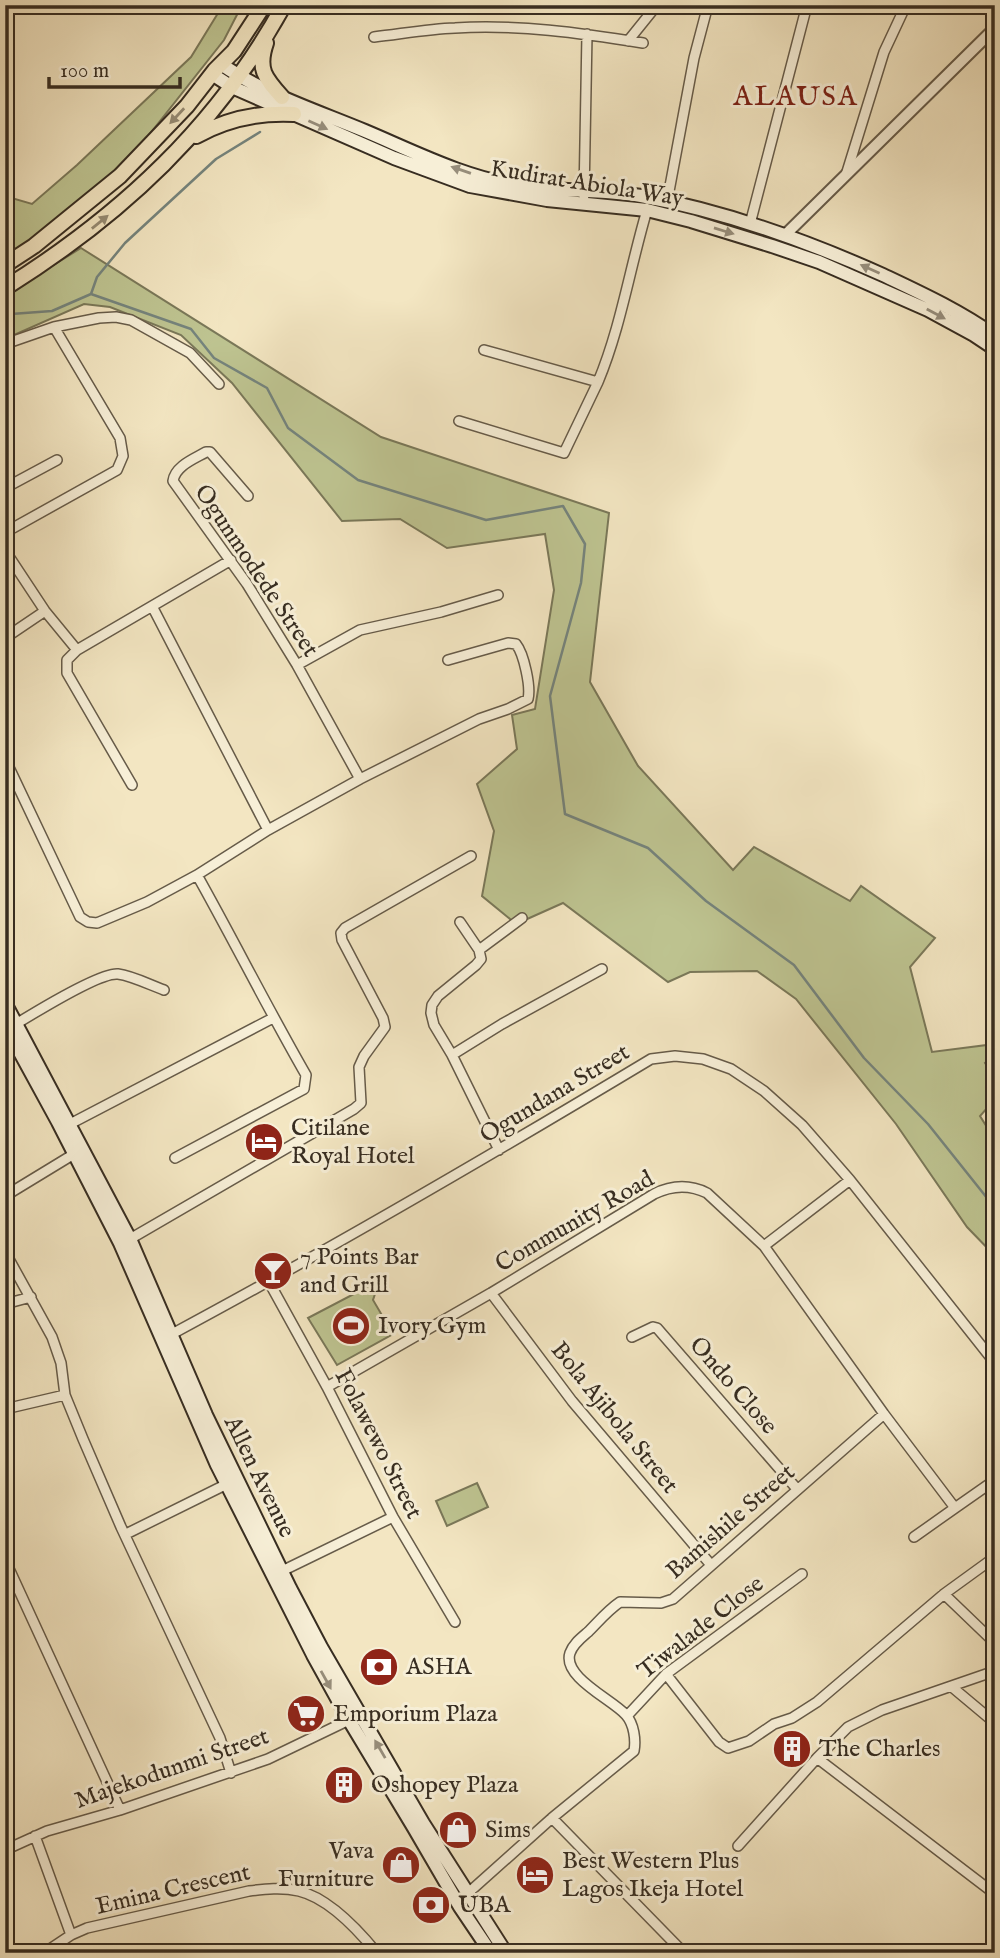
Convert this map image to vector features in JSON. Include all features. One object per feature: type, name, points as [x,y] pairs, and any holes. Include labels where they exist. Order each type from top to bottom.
[{"type":"main road","points":[[5,265],[34,246],[120,176],[187,106],[234,51],[264,5]]},
{"type":"main road","points":[[5,288],[46,263],[132,195],[189,140],[269,33],[284,5]]},
{"type":"main road","points":[[269,33],[261,62],[265,77],[282,97]]},
{"type":"main road","name":"Kudirat Abiola Way","points":[[217,69],[294,114],[394,158],[470,186],[511,195],[584,198],[616,192],[717,213],[785,234],[840,256],[919,292],[995,336]]},
{"type":"main road","name":"Kudirat Abiola Way","points":[[235,81],[282,97],[486,179],[647,210],[734,234],[819,262],[928,310],[995,349]]},
{"type":"main road","points":[[189,140],[238,118],[274,113],[294,114]]},
{"type":"main road","name":"Allen Avenue","points":[[5,1003],[11,1024],[120,1243],[227,1484],[307,1644],[460,1908],[491,1953]]},
{"type":"main road","name":"Allen Avenue","points":[[11,1024],[70,1124],[130,1239],[231,1468],[327,1658],[423,1824],[506,1953]]},
{"type":"street","points":[[628,41],[657,5]]},
{"type":"street","points":[[667,202],[694,58],[708,5]]},
{"type":"street","points":[[750,224],[807,5]]},
{"type":"street","points":[[845,177],[884,52],[906,5]]},
{"type":"street","points":[[374,37],[481,27],[587,34],[643,43]]},
{"type":"street","points":[[785,234],[995,28]]},
{"type":"street","points":[[584,198],[587,34]]},
{"type":"street","points":[[459,421],[564,453],[608,359],[647,210]]},
{"type":"street","points":[[5,344],[54,327],[116,317],[131,320],[190,353],[219,384]]},
{"type":"street","points":[[13,528],[117,470],[124,456],[120,438],[54,327]]},
{"type":"street","points":[[484,350],[598,382]]},
{"type":"street","name":"Ogunmodede Street","points":[[248,496],[210,452],[173,474],[173,481],[180,493],[231,560],[297,664],[360,779]]},
{"type":"street","points":[[5,488],[57,460]]},
{"type":"street","points":[[6,552],[45,611],[77,650]]},
{"type":"street","points":[[132,785],[67,673],[68,660],[77,650],[231,560]]},
{"type":"street","points":[[297,664],[360,631],[498,595]]},
{"type":"street","points":[[152,606],[268,830]]},
{"type":"street","points":[[5,638],[45,611]]},
{"type":"street","points":[[5,759],[80,917],[97,923],[147,902],[197,875],[268,830],[360,779],[479,719],[528,699],[526,675],[520,649],[516,644],[508,643],[448,660]]},
{"type":"street","points":[[130,1239],[361,1103],[359,1067],[363,1056],[385,1027],[341,933],[345,928],[471,856]]},
{"type":"street","points":[[175,1158],[304,1089],[306,1075],[197,875]]},
{"type":"street","points":[[480,950],[522,918]]},
{"type":"street","points":[[460,922],[480,950],[481,959],[438,996],[432,1005],[431,1013],[499,1150]]},
{"type":"street","points":[[452,1055],[602,969]]},
{"type":"street","points":[[11,1024],[68,993],[113,974],[164,990]]},
{"type":"street","points":[[70,1124],[273,1018]]},
{"type":"street","name":"Ogundana Street","points":[[172,1334],[269,1282],[499,1150],[651,1059],[675,1056],[703,1059],[731,1069],[764,1091],[802,1125],[850,1180],[995,1363]]},
{"type":"street","points":[[5,1196],[75,1154]]},
{"type":"street","points":[[764,1246],[850,1180]]},
{"type":"street","name":"Community Road","points":[[327,1387],[492,1293],[654,1194],[681,1186],[697,1188],[707,1193],[764,1246],[884,1414],[956,1508]]},
{"type":"street","points":[[5,1252],[52,1337],[61,1363],[65,1395],[125,1534],[220,1738],[231,1773]]},
{"type":"street","name":"Folawewo Street","points":[[269,1282],[327,1387],[393,1517],[455,1622]]},
{"type":"street","name":"Bola Ajibola Street","points":[[492,1293],[572,1401],[711,1565]]},
{"type":"street","points":[[5,1304],[31,1297]]},
{"type":"street","name":"Ondo Close","points":[[632,1337],[653,1327],[657,1328],[797,1489]]},
{"type":"street","points":[[5,1409],[65,1395]]},
{"type":"street","name":"Bamishile Street","points":[[627,1716],[599,1695],[571,1665],[569,1654],[576,1643],[620,1602],[661,1602],[673,1599],[884,1414]]},
{"type":"street","points":[[914,1537],[995,1480]]},
{"type":"street","points":[[125,1534],[227,1484]]},
{"type":"street","points":[[282,1571],[393,1517]]},
{"type":"street","points":[[666,1674],[719,1742],[728,1748],[738,1746],[817,1702],[944,1594],[995,1557]]},
{"type":"street","points":[[5,1560],[120,1810]]},
{"type":"street","name":"Tiwalade Close","points":[[627,1716],[666,1674],[802,1574]]},
{"type":"street","points":[[944,1594],[995,1643]]},
{"type":"street","points":[[738,1846],[848,1727],[882,1710],[995,1671]]},
{"type":"street","points":[[952,1687],[995,1723]]},
{"type":"street","points":[[467,1894],[552,1818],[634,1751],[635,1741],[627,1716]]},
{"type":"street","name":"Majekodunmi Street","points":[[5,1850],[47,1830],[120,1810],[231,1773],[268,1759],[349,1720]]},
{"type":"street","points":[[817,1758],[995,1894]]},
{"type":"street","points":[[552,1818],[684,1953]]},
{"type":"street","points":[[36,1836],[71,1935]]},
{"type":"street","name":"Emina Crescent","points":[[44,1953],[87,1928],[267,1889],[289,1889],[311,1896],[359,1931],[377,1953]]},
{"type":"green space","points":[[223,5],[241,7],[224,40],[141,145],[89,201],[5,260],[5,196],[32,204],[77,165],[191,57]]},
{"type":"green space","points":[[81,248],[381,437],[609,513],[590,682],[638,766],[733,870],[754,847],[850,901],[861,886],[935,938],[910,967],[932,1052],[995,1044],[995,1054],[985,1063],[995,1078],[995,1099],[980,1116],[995,1140],[995,1256],[967,1227],[896,1124],[796,999],[757,971],[690,972],[668,982],[563,903],[516,924],[482,896],[494,831],[477,784],[517,749],[512,715],[535,709],[554,590],[545,534],[447,548],[400,519],[342,521],[232,383],[181,335],[110,307],[84,304],[5,339],[5,295]]},
{"type":"green space","name":"Ivory Gym","points":[[369,1286],[375,1294],[373,1300],[393,1334],[337,1365],[308,1318]]},
{"type":"green space","points":[[477,1483],[488,1507],[447,1526],[436,1501]]},
{"type":"waterway","points":[[91,294],[97,277],[125,243],[216,159],[260,132]]},
{"type":"waterway","points":[[5,306],[11,314],[52,311],[91,294],[191,329],[214,358],[267,388],[288,428],[358,480],[486,520],[563,506],[585,544],[581,583],[550,696],[565,814],[648,848],[706,901],[794,965],[864,1058],[928,1124],[995,1208]]},
{"type":"place","name":"Citilane Royal Hotel","points":[[264,1142]]},
{"type":"place","name":"7 Points Bar and Grill","points":[[273,1271]]},
{"type":"place","name":"Ivory Gym","points":[[351,1326]]},
{"type":"place","name":"ASHA","points":[[379,1667]]},
{"type":"place","name":"Emporium Plaza","points":[[306,1714]]},
{"type":"place","name":"The Charles","points":[[792,1749]]},
{"type":"place","name":"Oshopey Plaza","points":[[344,1785]]},
{"type":"place","name":"Sims","points":[[458,1830]]},
{"type":"place","name":"Vava Furniture","points":[[401,1865]]},
{"type":"place","name":"Best Western Plus Lagos Ikeja Hotel","points":[[535,1875]]},
{"type":"place","name":"UBA","points":[[431,1905]]},
{"type":"district","name":"ALAUSA","points":[[796,97]]}]
